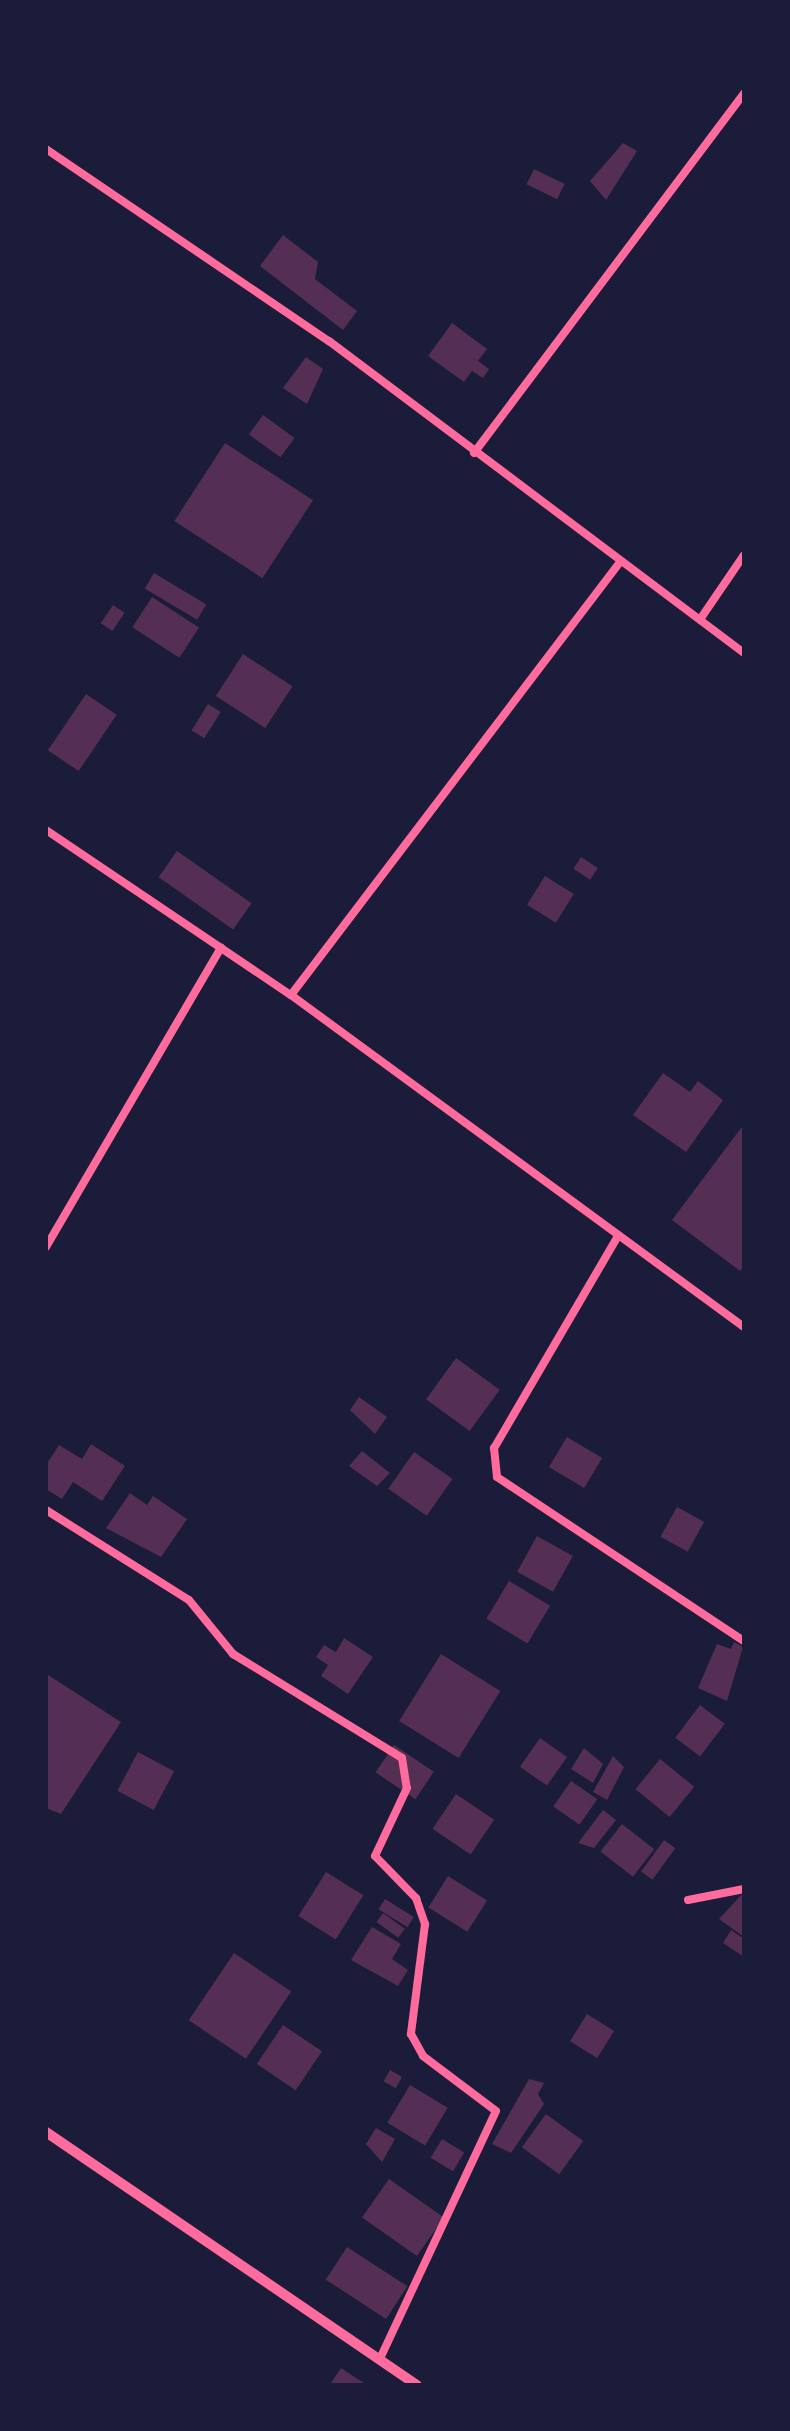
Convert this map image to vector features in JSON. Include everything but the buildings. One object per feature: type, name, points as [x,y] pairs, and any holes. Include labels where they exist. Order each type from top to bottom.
[{"type":"street","points":[[474,453],[744,93]]},
{"type":"street","points":[[46,149],[329,341],[744,653]]},
{"type":"street","points":[[701,618],[744,555]]},
{"type":"street","points":[[291,995],[620,562]]},
{"type":"street","points":[[46,830],[291,995],[744,1327]]},
{"type":"street","points":[[46,1247],[221,947]]},
{"type":"street","points":[[618,1236],[494,1448],[497,1477],[744,1641]]},
{"type":"street","points":[[46,1510],[189,1600],[233,1654],[393,1752],[407,1772],[375,1856],[416,1898],[425,1924],[411,2034],[423,2056],[496,2111],[380,2359]]},
{"type":"street","points":[[688,1900],[744,1889]]},
{"type":"street","points":[[46,2132],[417,2385]]}]
